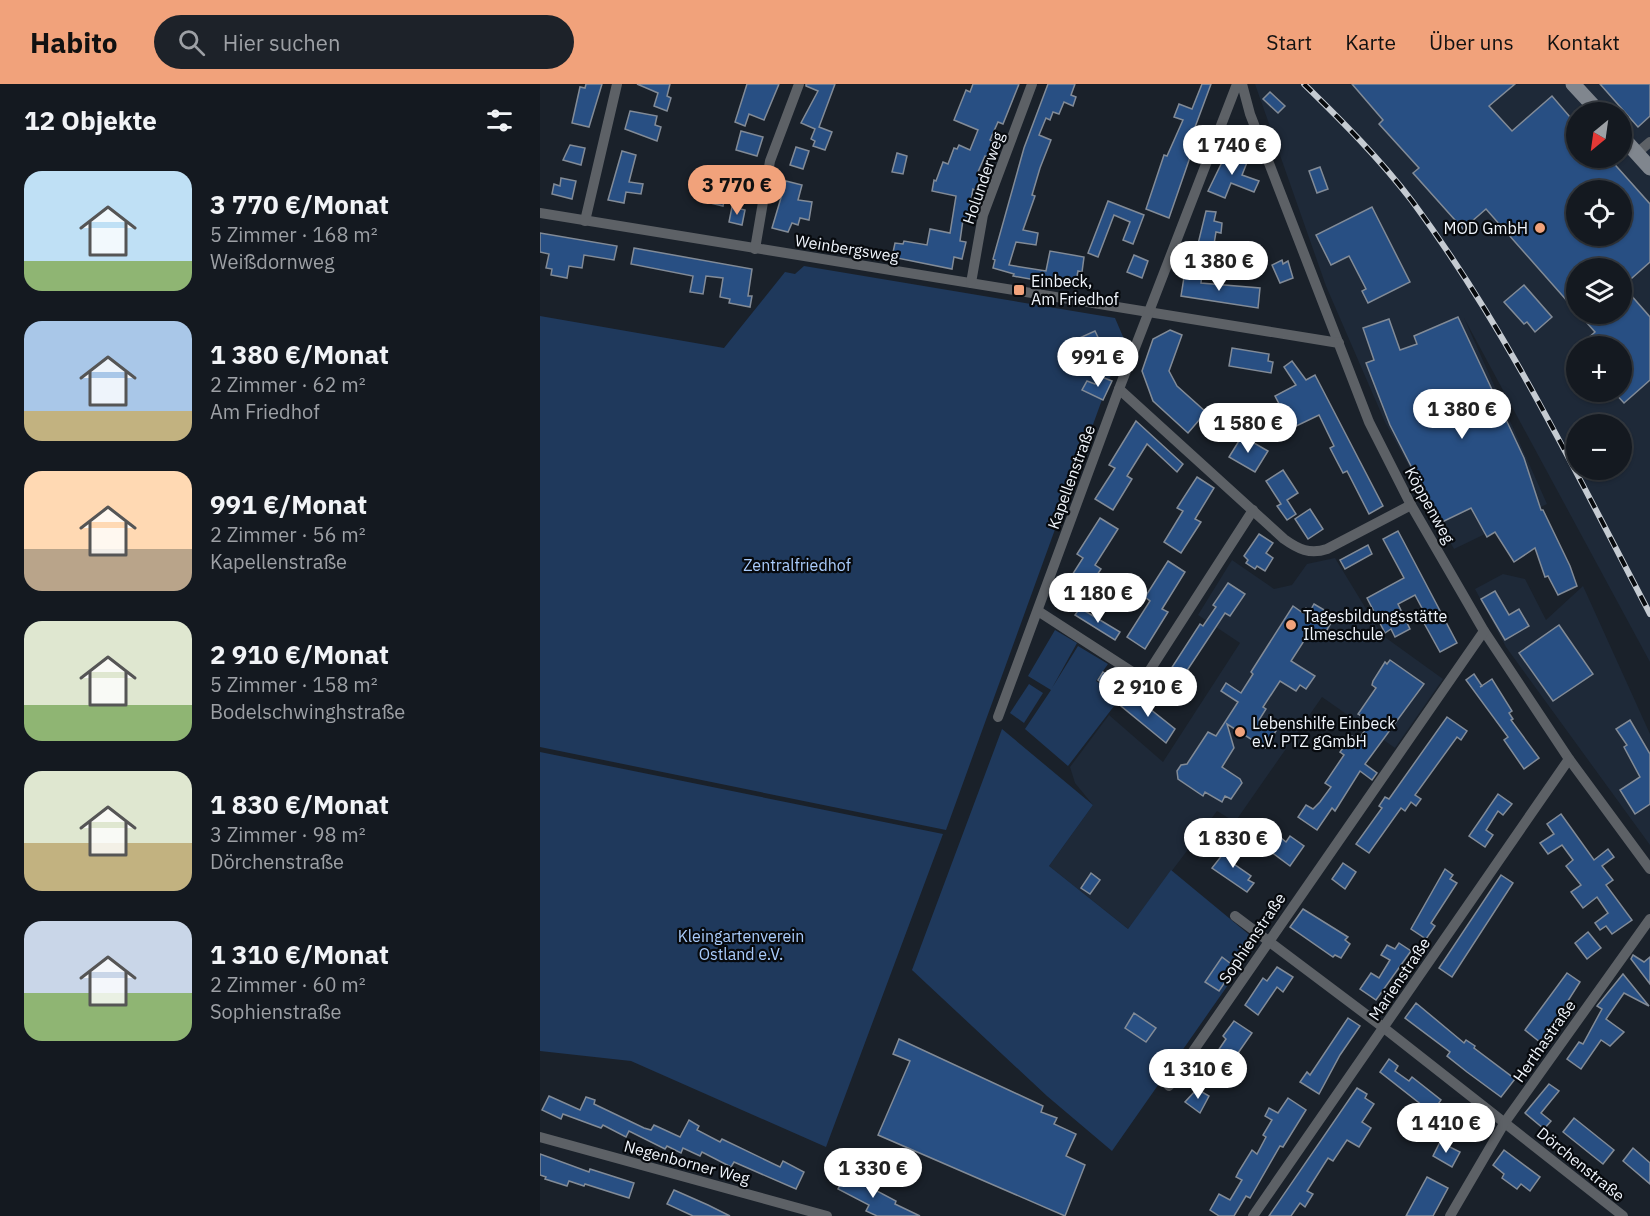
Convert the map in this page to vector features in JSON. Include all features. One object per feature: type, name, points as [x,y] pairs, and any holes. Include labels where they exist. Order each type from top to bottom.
[{"type":"main road","points":[[1573,84],[1590,102]]},
{"type":"main road","points":[[1632,148],[1650,168]]},
{"type":"street","points":[[585,221],[617,84]]},
{"type":"street","points":[[755,249],[770,161],[799,84]]},
{"type":"street","name":"Holunderweg","points":[[971,283],[983,215],[1032,84]]},
{"type":"street","name":"Kapellenstraße","points":[[998,717],[1119,388],[1237,84]]},
{"type":"street","name":"Köppenweg","points":[[1242,84],[1250,114],[1369,422],[1411,505],[1484,631],[1569,759],[1650,869]]},
{"type":"street","points":[[1637,153],[1650,142]]},
{"type":"street","name":"Weinbergsweg","points":[[540,213],[1339,343]]},
{"type":"street","points":[[1119,388],[1292,545],[1304,550],[1317,552],[1411,505]]},
{"type":"street","points":[[1038,611],[1137,675],[1148,673],[1253,510]]},
{"type":"street","name":"Sophienstraße","points":[[1169,1086],[1268,939],[1484,631]]},
{"type":"street","name":"Marienstraße","points":[[1253,1216],[1569,759]]},
{"type":"street","name":"Dörchenstraße","points":[[1235,916],[1384,1028],[1623,1216]]},
{"type":"street","name":"Herthastraße","points":[[1450,1216],[1505,1122],[1650,919]]},
{"type":"street","name":"Negenborner Weg","points":[[540,1137],[827,1216]]},
{"type":"shaded area","points":[[1255,84],[1650,84],[1650,662],[1464,318],[1547,504],[1454,549],[1385,422],[1326,286]]},
{"type":"shaded area","name":"Lebenshilfe Einbeck e.V. PTZ gGmbH","points":[[1335,558],[1382,635],[1443,679],[1395,748],[1322,697],[1235,822],[1217,811],[1128,929],[1049,866],[1093,805],[1075,783],[1070,767],[1109,715],[1163,762],[1240,643],[1198,615],[1232,560],[1274,589],[1292,585],[1307,564]]},
{"type":"shaded area","points":[[1503,574],[1525,579],[1546,620],[1583,586],[1650,734],[1650,845],[1506,647],[1475,589]]},
{"type":"green space","name":"Zentralfriedhof","points":[[804,266],[1115,318],[1124,339],[946,830],[540,747],[540,316],[724,348],[785,272],[795,274]]},
{"type":"green space","points":[[1055,630],[1077,643],[1052,688],[1078,646],[1108,664],[1096,681],[1121,697],[1068,766],[1025,729],[1051,690],[1028,676]]},
{"type":"green space","points":[[1029,684],[1043,693],[1024,723],[1010,713]]},
{"type":"green space","points":[[1002,729],[1093,805],[1049,866],[1128,929],[1171,870],[1258,942],[1112,1151],[1047,1096],[912,970]]},
{"type":"green space","name":"Kleingartenverein Ostland e.V.","points":[[540,752],[943,834],[826,1147],[631,1061],[540,1051]]},
{"type":"building","points":[[586,84],[602,84],[589,127],[572,123],[580,87],[585,88]]},
{"type":"building","points":[[637,84],[670,84],[667,96],[671,98],[667,111],[654,106],[658,93]]},
{"type":"building","points":[[747,84],[779,84],[764,120],[749,114],[745,126],[735,122]]},
{"type":"building","points":[[806,84],[835,84],[819,127],[832,132],[825,150],[813,146],[815,141],[811,139],[815,129],[801,123],[818,91]]},
{"type":"building","points":[[973,84],[1019,84],[1003,124],[998,122],[990,140],[996,143],[989,158],[985,156],[978,172],[984,175],[977,191],[973,189],[967,221],[963,220],[960,241],[966,242],[962,259],[954,257],[952,269],[892,257],[895,243],[903,244],[904,241],[927,245],[930,229],[950,233],[956,196],[932,191],[934,180],[936,181],[943,162],[948,164],[954,148],[957,149],[959,145],[970,150],[978,130],[954,120],[966,90],[970,92]]},
{"type":"building","points":[[1048,84],[1075,84],[1071,95],[1076,97],[1073,106],[1064,102],[1059,114],[1053,112],[1050,120],[1046,118],[1039,135],[1051,140],[1040,168],[1032,195],[1035,196],[1023,230],[1038,233],[1036,245],[1016,242],[1009,265],[1046,271],[1050,251],[1084,257],[1082,272],[1078,271],[1075,287],[1013,276],[1014,274],[993,268],[995,260],[993,259],[1024,148]]},
{"type":"building","points":[[1202,84],[1211,84],[1191,138],[1196,140],[1169,218],[1146,209],[1164,155],[1167,156],[1183,120],[1174,117],[1179,104],[1192,109]]},
{"type":"building","points":[[1352,84],[1515,84],[1489,106],[1512,131],[1552,96],[1566,112],[1566,168],[1618,168],[1629,180],[1566,180],[1566,246],[1632,246],[1632,184],[1650,204],[1650,262],[1632,278],[1632,258],[1566,258],[1566,300],[1486,209],[1463,229],[1413,173],[1419,168],[1379,124],[1383,120]]},
{"type":"building","points":[[1600,84],[1650,84],[1650,116],[1638,127],[1632,120],[1632,102],[1616,102]]},
{"type":"building","points":[[1270,92],[1285,106],[1278,113],[1263,99]]},
{"type":"building","points":[[630,111],[657,116],[655,125],[661,127],[657,141],[625,129]]},
{"type":"building","points":[[741,131],[763,137],[757,156],[736,150]]},
{"type":"building","points":[[570,145],[585,148],[581,165],[563,160]]},
{"type":"building","points":[[796,147],[809,151],[803,169],[790,165]]},
{"type":"building","points":[[622,151],[636,155],[629,182],[643,184],[641,194],[626,192],[624,203],[608,200]]},
{"type":"building","points":[[1227,152],[1248,160],[1242,175],[1259,181],[1254,192],[1231,183],[1225,198],[1208,191]]},
{"type":"building","points":[[897,153],[907,156],[903,174],[892,172]]},
{"type":"building","points":[[725,166],[754,173],[750,191],[727,186],[723,206],[710,203],[718,176],[723,177]]},
{"type":"building","points":[[1320,167],[1328,189],[1317,193],[1309,171]]},
{"type":"building","points":[[561,178],[576,181],[572,199],[552,194],[554,184],[560,186]]},
{"type":"building","points":[[786,181],[802,185],[798,200],[812,202],[809,220],[800,218],[798,225],[792,223],[788,232],[772,228]]},
{"type":"building","points":[[1108,201],[1144,215],[1133,244],[1123,240],[1130,222],[1114,215],[1098,257],[1088,253]]},
{"type":"building","points":[[732,207],[745,210],[742,225],[729,222]]},
{"type":"building","points":[[1372,207],[1410,282],[1368,303],[1362,291],[1366,289],[1349,256],[1331,265],[1316,235]]},
{"type":"building","points":[[1206,211],[1216,212],[1214,221],[1222,223],[1221,233],[1216,232],[1213,250],[1197,248]]},
{"type":"building","points":[[540,233],[617,246],[614,260],[584,255],[582,268],[569,266],[567,278],[551,275],[552,269],[546,268],[549,254],[540,252]]},
{"type":"building","points":[[634,248],[752,269],[748,296],[752,296],[750,307],[729,303],[730,299],[720,297],[723,278],[706,276],[703,294],[690,292],[693,276],[631,264]]},
{"type":"building","points":[[1134,255],[1148,261],[1142,278],[1127,272]]},
{"type":"building","points":[[1282,260],[1283,264],[1288,261],[1293,278],[1280,283],[1272,265]]},
{"type":"building","points":[[1185,271],[1202,273],[1201,283],[1260,288],[1258,308],[1181,296]]},
{"type":"building","points":[[1524,285],[1552,317],[1535,332],[1527,322],[1524,324],[1504,302]]},
{"type":"building","points":[[1632,296],[1650,317],[1650,380],[1632,396],[1632,336],[1590,336],[1595,332],[1588,324],[1632,324]]},
{"type":"building","points":[[1458,317],[1524,458],[1541,510],[1570,566],[1577,586],[1558,595],[1548,576],[1545,577],[1535,548],[1514,562],[1495,532],[1487,537],[1471,508],[1440,523],[1390,425],[1366,363],[1374,360],[1363,328],[1389,319],[1400,350],[1417,344],[1414,336]]},
{"type":"building","points":[[1170,330],[1182,335],[1169,371],[1177,386],[1206,412],[1188,433],[1153,401],[1142,371],[1153,339]]},
{"type":"building","points":[[1095,331],[1103,348],[1075,361],[1066,344]]},
{"type":"building","points":[[1232,348],[1269,354],[1268,361],[1273,362],[1271,373],[1229,366]]},
{"type":"building","points":[[1292,361],[1306,380],[1315,375],[1383,506],[1369,514],[1347,471],[1343,473],[1330,448],[1334,446],[1319,415],[1288,430],[1284,420],[1287,419],[1275,396],[1296,385],[1284,367]]},
{"type":"building","points":[[1099,376],[1112,381],[1103,400],[1082,390],[1087,381],[1095,384]]},
{"type":"building","points":[[1136,421],[1183,464],[1177,472],[1147,444],[1127,476],[1132,479],[1113,510],[1095,499],[1115,468],[1109,465]]},
{"type":"building","points":[[1242,436],[1268,451],[1255,472],[1229,457]]},
{"type":"building","points":[[1283,470],[1298,493],[1287,500],[1296,514],[1287,520],[1277,506],[1281,504],[1266,481]]},
{"type":"building","points":[[1197,477],[1214,488],[1195,519],[1201,522],[1181,553],[1164,542],[1183,511],[1177,508]]},
{"type":"building","points":[[1310,509],[1323,529],[1308,539],[1295,519]]},
{"type":"building","points":[[1100,518],[1118,529],[1095,565],[1101,569],[1077,605],[1060,594],[1083,558],[1077,554]]},
{"type":"building","points":[[1398,531],[1457,643],[1440,652],[1419,614],[1424,612],[1415,595],[1398,604],[1410,629],[1395,637],[1391,629],[1385,633],[1367,598],[1404,578],[1383,539]]},
{"type":"building","points":[[1259,534],[1273,543],[1266,553],[1273,558],[1265,571],[1257,566],[1255,569],[1246,563],[1248,560],[1244,556]]},
{"type":"building","points":[[1368,545],[1372,554],[1345,569],[1340,560]]},
{"type":"building","points":[[1168,561],[1185,572],[1162,609],[1168,612],[1145,649],[1127,637],[1150,601],[1145,597]]},
{"type":"building","points":[[1228,583],[1245,594],[1230,616],[1225,613],[1186,672],[1194,677],[1186,688],[1167,675],[1200,624],[1203,626],[1216,607],[1213,605]]},
{"type":"building","points":[[1495,591],[1509,615],[1519,609],[1529,626],[1505,640],[1481,599]]},
{"type":"building","points":[[1314,604],[1331,614],[1327,621],[1331,623],[1321,640],[1309,633],[1291,661],[1315,676],[1306,689],[1300,685],[1296,691],[1280,681],[1263,707],[1266,709],[1259,720],[1276,731],[1265,748],[1227,724],[1234,748],[1222,767],[1240,779],[1242,783],[1231,799],[1225,796],[1222,802],[1205,792],[1203,796],[1178,779],[1177,771],[1181,765],[1187,764],[1208,732],[1216,736],[1238,702],[1221,691],[1226,683],[1241,693],[1253,674],[1251,672],[1293,606],[1303,613],[1306,608],[1310,611]]},
{"type":"building","points":[[1080,608],[1120,632],[1115,640],[1075,615]]},
{"type":"building","points":[[1559,625],[1593,674],[1553,701],[1519,653]]},
{"type":"building","points":[[1390,660],[1424,684],[1365,764],[1377,773],[1372,780],[1360,771],[1335,811],[1332,808],[1317,830],[1298,817],[1306,805],[1313,809],[1320,802],[1331,787],[1325,783],[1344,755],[1340,752],[1352,736],[1358,740],[1371,722],[1358,714],[1376,688],[1372,685],[1373,681],[1385,662],[1387,664]]},
{"type":"building","points":[[1103,672],[1126,688],[1121,696],[1098,680]]},
{"type":"building","points":[[1474,674],[1482,686],[1492,679],[1512,711],[1509,713],[1513,719],[1511,720],[1539,758],[1524,769],[1504,740],[1508,737],[1466,680]]},
{"type":"building","points":[[1130,693],[1175,729],[1166,743],[1121,706]]},
{"type":"building","points":[[1447,717],[1467,731],[1461,740],[1457,737],[1415,795],[1421,799],[1416,806],[1411,802],[1405,811],[1401,808],[1369,853],[1356,844],[1382,808],[1379,806],[1385,797],[1389,799]]},
{"type":"building","points":[[1630,720],[1650,754],[1650,804],[1635,814],[1620,790],[1640,777],[1624,747],[1627,745],[1616,729]]},
{"type":"building","points":[[1498,794],[1512,804],[1503,815],[1498,811],[1486,830],[1493,835],[1485,847],[1469,836]]},
{"type":"building","points":[[1561,814],[1594,860],[1608,849],[1614,857],[1602,866],[1613,880],[1606,885],[1632,920],[1612,934],[1606,926],[1600,930],[1595,923],[1608,913],[1597,897],[1583,908],[1571,892],[1581,885],[1566,866],[1573,860],[1562,845],[1548,854],[1540,843],[1554,834],[1547,824]]},
{"type":"building","points":[[1290,836],[1304,846],[1290,866],[1270,851],[1280,837],[1286,842]]},
{"type":"building","points":[[1230,845],[1242,854],[1234,864],[1251,876],[1248,880],[1254,883],[1247,892],[1212,868]]},
{"type":"building","points":[[1343,863],[1356,872],[1345,889],[1332,879]]},
{"type":"building","points":[[1445,869],[1453,875],[1450,879],[1457,883],[1431,923],[1435,926],[1426,939],[1411,929]]},
{"type":"building","points":[[1091,873],[1100,880],[1090,894],[1081,888]]},
{"type":"building","points":[[1501,875],[1513,883],[1452,977],[1439,968]]},
{"type":"building","points":[[1303,909],[1348,937],[1345,940],[1350,944],[1341,958],[1335,955],[1333,957],[1290,927]]},
{"type":"building","points":[[1588,932],[1601,948],[1587,959],[1575,943]]},
{"type":"building","points":[[1399,943],[1411,951],[1376,1000],[1360,989],[1371,973],[1379,978],[1390,960],[1381,955],[1387,945],[1395,949]]},
{"type":"building","points":[[1633,955],[1644,962],[1650,957],[1650,984],[1631,959]]},
{"type":"building","points":[[1222,957],[1235,967],[1219,991],[1205,982]]},
{"type":"building","points":[[1277,967],[1293,977],[1283,992],[1277,987],[1258,1015],[1245,1005],[1263,978],[1267,981]]},
{"type":"building","points":[[1567,973],[1580,982],[1541,1043],[1525,1030]]},
{"type":"building","points":[[1623,974],[1649,1006],[1624,993],[1606,1019],[1624,1032],[1610,1046],[1601,1040],[1581,1069],[1567,1059],[1579,1042],[1583,1044],[1602,1009],[1597,1006]]},
{"type":"building","points":[[1416,1003],[1464,1043],[1466,1040],[1475,1046],[1474,1048],[1515,1079],[1501,1097],[1447,1056],[1450,1052],[1405,1018]]},
{"type":"building","points":[[1134,1013],[1156,1028],[1146,1042],[1125,1028]]},
{"type":"building","points":[[1348,1018],[1360,1026],[1340,1055],[1319,1094],[1300,1082],[1307,1072],[1310,1075]]},
{"type":"building","points":[[1234,1021],[1252,1033],[1238,1053],[1241,1056],[1235,1065],[1230,1062],[1220,1076],[1207,1067],[1226,1039],[1223,1036]]},
{"type":"building","points":[[899,1039],[1043,1106],[1041,1112],[1057,1118],[1054,1124],[1076,1134],[1066,1156],[1085,1165],[1065,1216],[878,1135],[910,1061],[893,1054]]},
{"type":"building","points":[[1389,1059],[1398,1066],[1395,1071],[1409,1081],[1412,1077],[1441,1100],[1432,1113],[1380,1072]]},
{"type":"building","points":[[1549,1084],[1559,1091],[1541,1113],[1551,1121],[1544,1129],[1525,1113]]},
{"type":"building","points":[[1357,1088],[1367,1094],[1365,1098],[1374,1104],[1362,1122],[1371,1128],[1359,1147],[1347,1140],[1333,1161],[1328,1158],[1307,1191],[1313,1194],[1305,1207],[1300,1203],[1291,1216],[1269,1216]]},
{"type":"building","points":[[1197,1089],[1209,1096],[1200,1113],[1185,1102]]},
{"type":"building","points":[[549,1096],[580,1110],[586,1097],[595,1100],[594,1104],[644,1128],[651,1130],[654,1125],[680,1137],[689,1120],[699,1126],[697,1130],[720,1142],[722,1139],[780,1167],[783,1161],[804,1172],[796,1189],[734,1162],[731,1167],[702,1152],[700,1156],[683,1148],[681,1153],[667,1146],[665,1149],[629,1131],[626,1137],[603,1125],[601,1128],[563,1114],[561,1119],[542,1110]]},
{"type":"building","points":[[1288,1098],[1306,1110],[1283,1147],[1280,1146],[1250,1198],[1246,1196],[1234,1216],[1219,1216],[1210,1210],[1219,1194],[1230,1200],[1242,1180],[1236,1177],[1239,1171],[1252,1150],[1257,1154],[1266,1137],[1263,1135],[1272,1120],[1265,1116],[1269,1108],[1278,1113]]},
{"type":"building","points":[[1574,1118],[1614,1150],[1603,1164],[1563,1132]]},
{"type":"building","points":[[1440,1142],[1460,1152],[1452,1167],[1433,1156]]},
{"type":"building","points":[[1633,1148],[1650,1163],[1650,1184],[1623,1161]]},
{"type":"building","points":[[1504,1150],[1540,1177],[1530,1191],[1521,1184],[1517,1189],[1502,1178],[1504,1174],[1493,1165]]},
{"type":"building","points":[[540,1154],[589,1172],[590,1169],[634,1183],[629,1198],[585,1184],[584,1186],[569,1181],[567,1186],[545,1179],[546,1177],[540,1175]]},
{"type":"building","points":[[845,1174],[920,1216],[877,1216],[866,1211],[869,1205],[838,1189]]},
{"type":"building","points":[[1427,1177],[1448,1188],[1433,1216],[1406,1216]]},
{"type":"building","points":[[674,1190],[730,1216],[693,1216],[667,1204]]},
{"type":"railway","points":[[1304,84],[1387,170],[1412,201],[1479,300],[1539,403],[1650,614]]},
{"type":"place","name":"MOD GmbH","points":[[1540,228]]},
{"type":"place","name":"Einbeck, Am Friedhof","points":[[1019,290]]},
{"type":"place","name":"Tagesbildungsstätte Ilmeschule","points":[[1291,625]]},
{"type":"place","name":"Lebenshilfe Einbeck e.V. PTZ gGmbH","points":[[1240,732]]}]
